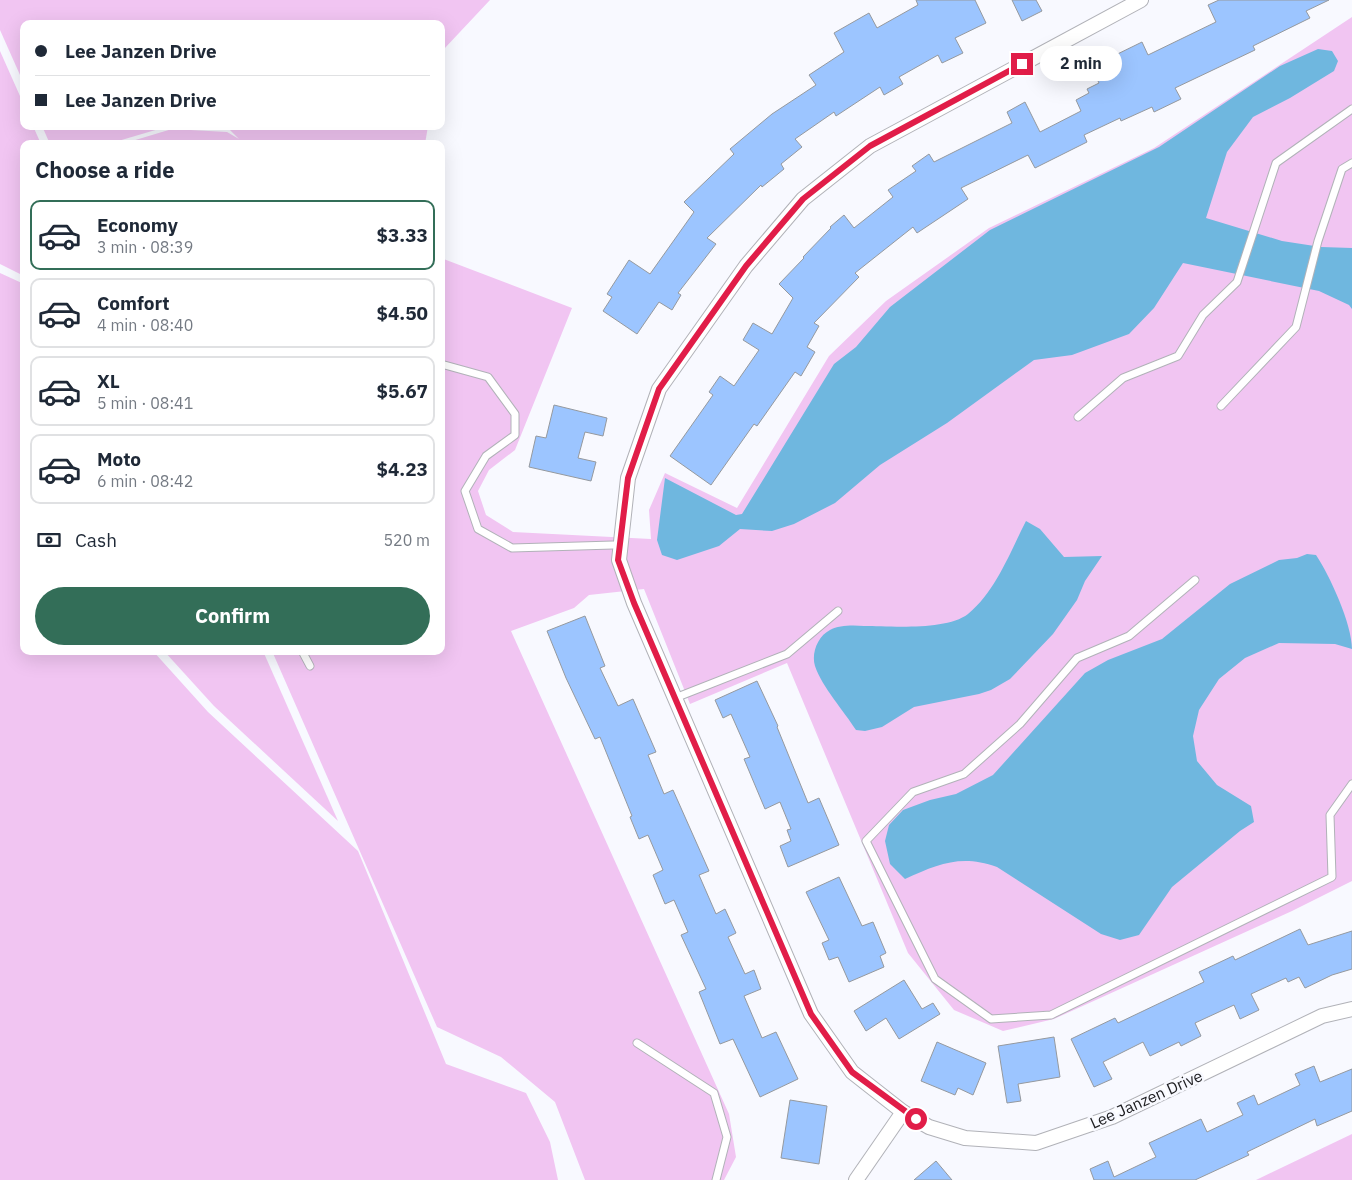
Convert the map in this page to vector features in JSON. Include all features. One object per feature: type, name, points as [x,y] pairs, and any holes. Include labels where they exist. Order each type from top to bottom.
[{"type":"street","name":"Lee Janzen Drive","points":[[1141,0],[870,146],[803,199],[746,266],[659,389],[628,478],[618,560],[634,603],[811,1014],[852,1072],[904,1112],[929,1127],[966,1138],[1036,1143],[1112,1117],[1322,1016],[1352,1009]]},
{"type":"street","points":[[856,1180],[904,1112]]},
{"type":"lane","points":[[1078,417],[1123,378],[1178,356],[1203,315],[1237,282],[1276,163],[1352,109]]},
{"type":"lane","points":[[1221,406],[1296,327],[1318,241],[1342,169],[1352,163]]},
{"type":"lane","points":[[445,365],[488,377],[515,414],[515,435],[486,456],[465,491],[478,529],[512,548],[613,545]]},
{"type":"lane","points":[[1195,580],[1129,636],[1077,658],[1020,724],[964,774],[913,792],[866,841],[935,979],[991,1018],[1051,1015],[1332,877],[1330,815],[1352,784]]},
{"type":"lane","points":[[680,696],[787,654],[838,611]]},
{"type":"lane","points":[[304,655],[310,666]]},
{"type":"lane","points":[[637,1043],[714,1093],[727,1137],[716,1180]]},
{"type":"shaded area","points":[[0,0],[490,0],[445,48],[445,20],[20,20],[20,75],[0,30]]},
{"type":"shaded area","points":[[1352,17],[1352,881],[1292,911],[1054,1019],[1003,1031],[954,1010],[908,953],[787,663],[690,704],[644,589],[589,595],[574,608],[511,631],[729,1114],[736,1157],[724,1180],[585,1180],[555,1102],[501,1057],[437,1027],[274,655],[445,655],[445,260],[572,308],[515,450],[489,470],[478,491],[486,515],[513,532],[651,539],[649,510],[665,473],[737,508],[829,356],[886,301],[989,228],[1154,148]]},
{"type":"shaded area","points":[[0,51],[20,96],[20,130],[35,130],[39,140],[20,140],[20,274],[0,264]]},
{"type":"shaded area","points":[[44,130],[155,130],[122,140],[48,140]]},
{"type":"shaded area","points":[[169,130],[227,132],[239,139],[230,130],[427,130],[426,140],[135,140]]},
{"type":"shaded area","points":[[0,273],[20,282],[20,655],[157,655],[208,712],[358,851],[446,1064],[526,1093],[550,1142],[558,1180],[0,1180]]},
{"type":"shaded area","points":[[168,655],[265,655],[338,821],[214,706]]},
{"type":"shaded area","points":[[1352,1134],[1352,1180],[1256,1180]]},
{"type":"water","points":[[1318,49],[1332,51],[1338,61],[1334,71],[1290,98],[1253,117],[1227,152],[1206,218],[1282,241],[1321,247],[1352,248],[1352,309],[1349,305],[1319,291],[1183,263],[1154,308],[1129,334],[1072,355],[1034,360],[947,423],[880,465],[835,503],[794,524],[772,531],[740,529],[719,546],[677,560],[662,555],[657,540],[665,478],[736,515],[742,514],[834,364],[856,347],[890,307],[990,230],[1159,147],[1280,66]]},
{"type":"water","points":[[1026,521],[1040,529],[1064,557],[1102,556],[1085,581],[1077,600],[1053,634],[1010,679],[991,690],[914,707],[882,727],[865,731],[856,730],[828,690],[815,666],[816,645],[822,636],[834,628],[842,626],[903,627],[932,625],[946,623],[968,614],[978,605],[994,583]]},
{"type":"water","points":[[1307,554],[1316,555],[1334,587],[1348,627],[1352,649],[1335,644],[1279,643],[1245,658],[1219,679],[1199,710],[1193,736],[1197,761],[1217,785],[1251,806],[1254,822],[1240,831],[1172,887],[1139,935],[1120,940],[1101,934],[997,867],[984,863],[961,861],[939,865],[905,879],[890,864],[885,841],[889,825],[903,810],[930,800],[956,794],[993,775],[1085,673],[1108,660],[1162,639],[1230,584],[1279,560],[1297,558]]},
{"type":"building","points":[[916,0],[975,0],[986,23],[955,38],[963,53],[942,63],[938,55],[899,77],[903,84],[884,95],[880,87],[836,116],[834,112],[795,139],[802,147],[781,164],[784,169],[762,187],[761,185],[707,238],[716,244],[678,293],[681,295],[672,310],[659,302],[637,334],[603,311],[612,297],[607,294],[629,260],[650,274],[694,212],[684,202],[734,154],[730,149],[772,114],[816,85],[809,75],[844,52],[834,33],[869,13],[877,28],[918,5]]},
{"type":"building","points":[[1012,0],[1036,0],[1042,11],[1022,21]]},
{"type":"building","points":[[1219,0],[1329,0],[1306,11],[1310,18],[1253,46],[1255,50],[1175,88],[1181,99],[1154,112],[1152,107],[1121,121],[1120,118],[1084,135],[1087,142],[1035,168],[1028,155],[961,188],[968,199],[917,233],[913,227],[855,273],[859,277],[814,323],[819,326],[807,347],[815,352],[801,376],[795,372],[757,426],[754,424],[711,485],[670,456],[713,395],[709,392],[720,376],[734,386],[759,350],[743,340],[753,323],[772,334],[793,298],[779,284],[830,227],[844,215],[854,228],[893,197],[888,190],[916,171],[912,166],[929,154],[934,162],[1012,123],[1007,112],[1025,102],[1040,132],[1081,111],[1076,100],[1089,93],[1087,89],[1099,83],[1091,67],[1142,42],[1148,55],[1216,22],[1208,5]]},
{"type":"building","points":[[554,405],[607,418],[603,436],[585,432],[578,458],[596,462],[591,481],[529,467],[536,436],[546,438]]},
{"type":"building","points":[[585,616],[605,666],[600,668],[618,706],[633,699],[656,752],[648,755],[664,794],[673,790],[709,871],[699,875],[716,914],[725,909],[736,933],[728,937],[745,974],[754,970],[761,989],[744,996],[762,1038],[776,1032],[798,1079],[760,1097],[733,1039],[720,1044],[699,992],[706,989],[681,935],[688,932],[674,900],[665,904],[653,875],[663,870],[648,835],[639,839],[630,817],[632,816],[600,737],[595,739],[566,678],[547,631]]},
{"type":"building","points":[[757,681],[778,726],[808,803],[819,798],[839,845],[788,867],[780,846],[791,841],[787,830],[791,829],[780,802],[765,809],[744,759],[750,757],[731,714],[723,718],[715,700]]},
{"type":"building","points":[[839,877],[862,926],[873,922],[886,953],[880,956],[884,967],[849,982],[838,957],[829,960],[822,943],[829,940],[806,892]]},
{"type":"building","points":[[1300,929],[1308,945],[1352,931],[1352,969],[1332,975],[1305,988],[1299,977],[1288,982],[1286,978],[1251,994],[1259,1010],[1240,1019],[1234,1005],[1195,1023],[1201,1036],[1181,1046],[1179,1042],[1150,1056],[1143,1042],[1103,1062],[1112,1079],[1094,1087],[1071,1039],[1115,1018],[1118,1023],[1204,982],[1199,972],[1233,956],[1235,960]]},
{"type":"building","points":[[904,980],[922,1009],[933,1003],[940,1014],[899,1039],[886,1018],[866,1031],[854,1011]]},
{"type":"building","points":[[1054,1037],[1060,1077],[1018,1084],[1021,1101],[1007,1103],[998,1046]]},
{"type":"building","points":[[937,1042],[986,1063],[973,1095],[958,1088],[955,1095],[921,1081]]},
{"type":"building","points":[[1314,1066],[1320,1082],[1352,1069],[1352,1111],[1317,1126],[1315,1119],[1247,1152],[1249,1155],[1195,1180],[1094,1180],[1090,1169],[1108,1161],[1114,1177],[1156,1157],[1149,1143],[1201,1119],[1207,1132],[1243,1115],[1237,1103],[1254,1095],[1258,1105],[1300,1085],[1295,1074]]},
{"type":"building","points":[[790,1100],[827,1106],[819,1164],[781,1158]]},
{"type":"building","points":[[936,1161],[952,1180],[914,1180]]},
{"type":"route","points":[[916,1119],[852,1072],[811,1014],[634,603],[618,560],[628,478],[659,389],[746,266],[803,199],[870,146],[1022,64]]}]
